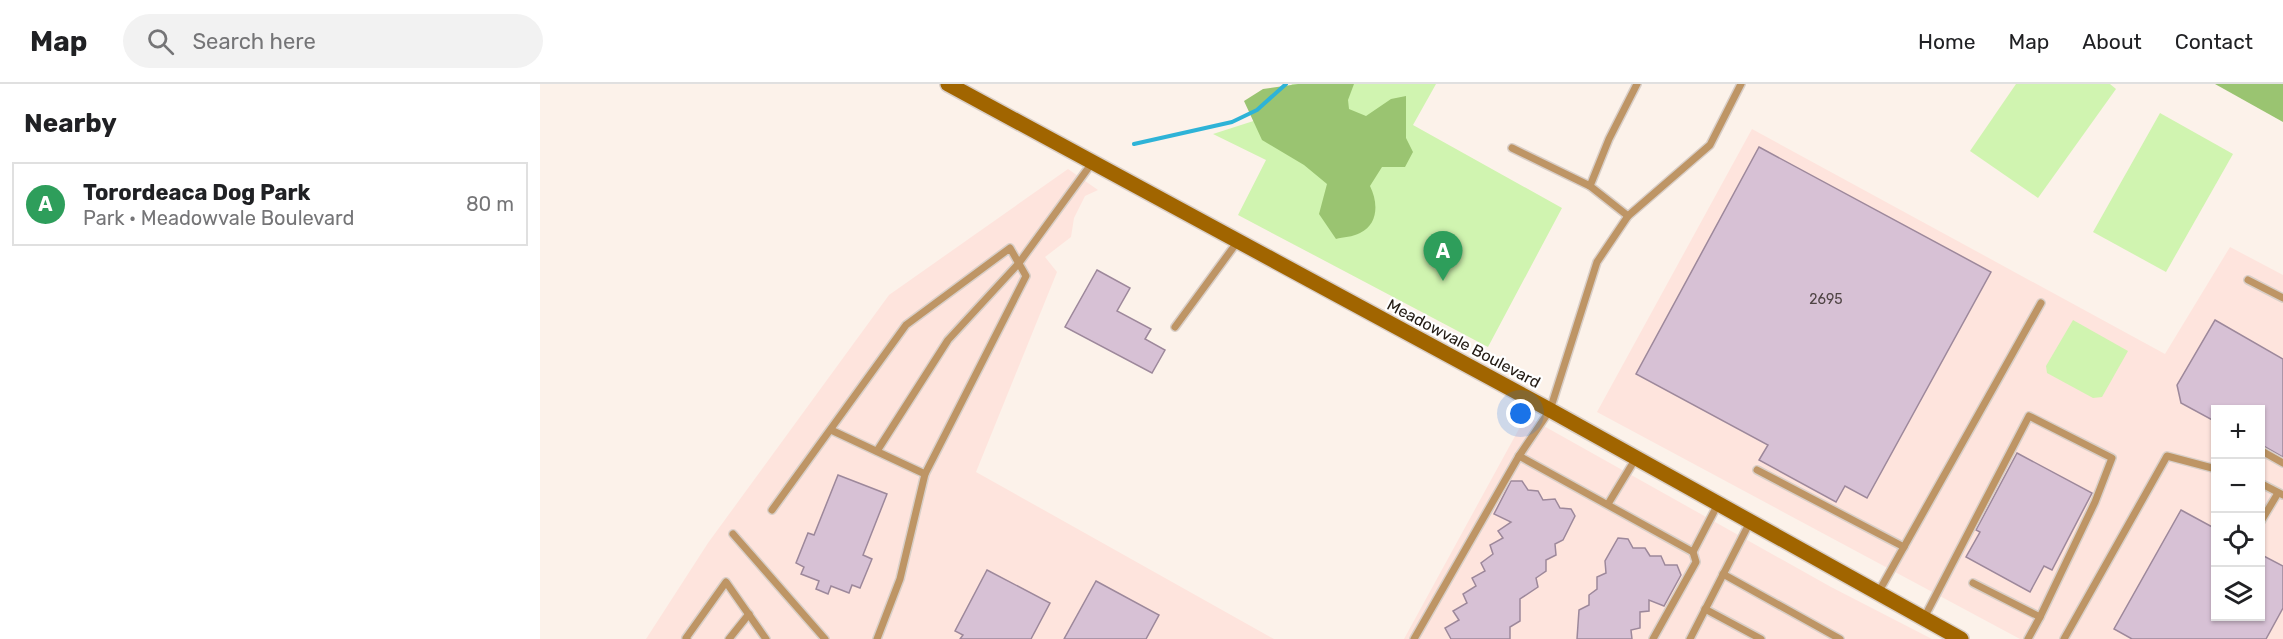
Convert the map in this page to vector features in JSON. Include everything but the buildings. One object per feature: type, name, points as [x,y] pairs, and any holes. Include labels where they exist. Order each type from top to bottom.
[{"type":"main road","name":"Meadowvale Boulevard","points":[[948,84],[1550,410],[1961,639]]},
{"type":"lane","points":[[1590,186],[1609,139],[1637,84]]},
{"type":"lane","points":[[1414,639],[1519,456],[1550,410],[1597,262],[1628,216],[1710,145],[1741,84]]},
{"type":"lane","points":[[1512,148],[1590,186],[1628,216]]},
{"type":"lane","points":[[877,452],[948,340],[1019,263],[1092,162]]},
{"type":"lane","points":[[1175,327],[1238,241]]},
{"type":"lane","points":[[772,510],[906,325],[1010,248],[1026,276],[925,474],[900,579],[876,639]]},
{"type":"lane","points":[[2248,279],[2283,298]]},
{"type":"lane","points":[[1878,593],[2041,303]]},
{"type":"lane","points":[[1924,618],[2029,416],[2112,458],[2095,502],[2028,639]]},
{"type":"lane","points":[[831,430],[925,474]]},
{"type":"lane","points":[[2265,453],[2283,463]]},
{"type":"lane","points":[[1519,456],[1693,552],[1696,562],[1653,639]]},
{"type":"lane","points":[[2064,639],[2167,456],[2211,468]]},
{"type":"lane","points":[[1608,504],[1636,458]]},
{"type":"lane","points":[[1757,470],[1904,547]]},
{"type":"lane","points":[[2265,486],[2281,494],[2265,516]]},
{"type":"lane","points":[[1693,552],[1718,504]]},
{"type":"lane","points":[[1690,639],[1750,522]]},
{"type":"lane","points":[[734,534],[825,639]]},
{"type":"lane","points":[[1723,574],[1840,639]]},
{"type":"lane","points":[[687,639],[726,582],[766,639]]},
{"type":"lane","points":[[1973,583],[2040,616]]},
{"type":"lane","points":[[1705,609],[1761,639]]},
{"type":"lane","points":[[729,639],[749,614]]},
{"type":"shaded area","points":[[1752,129],[2165,354],[2230,247],[2283,275],[2283,639],[2020,639],[1597,412]]},
{"type":"shaded area","points":[[1068,169],[1098,190],[1085,196],[1074,218],[1071,237],[1045,257],[1057,272],[976,472],[1274,639],[646,639],[708,543],[889,295]]},
{"type":"shaded area","points":[[1526,416],[1831,587],[1932,639],[1404,639]]},
{"type":"green space","points":[[1292,84],[1436,84],[1413,125],[1562,208],[1488,347],[1238,215],[1266,160],[1213,134],[1269,116]]},
{"type":"green space","points":[[1298,84],[1354,84],[1348,100],[1349,109],[1366,116],[1391,99],[1406,96],[1406,138],[1413,152],[1405,167],[1382,167],[1370,186],[1375,206],[1374,218],[1366,229],[1357,234],[1336,239],[1319,214],[1327,184],[1304,165],[1262,140],[1244,101],[1263,89]]},
{"type":"green space","points":[[2016,84],[2110,84],[2116,89],[2038,198],[1970,151]]},
{"type":"green space","points":[[2215,84],[2283,84],[2283,122]]},
{"type":"green space","points":[[2160,113],[2233,154],[2166,272],[2093,232]]},
{"type":"green space","points":[[2073,320],[2128,351],[2102,397],[2093,398],[2047,373],[2046,366]]},
{"type":"waterway","points":[[1134,144],[1232,122],[1257,110],[1286,84]]},
{"type":"place","name":"Torordeaca Dog Park","points":[[1443,281]]}]
